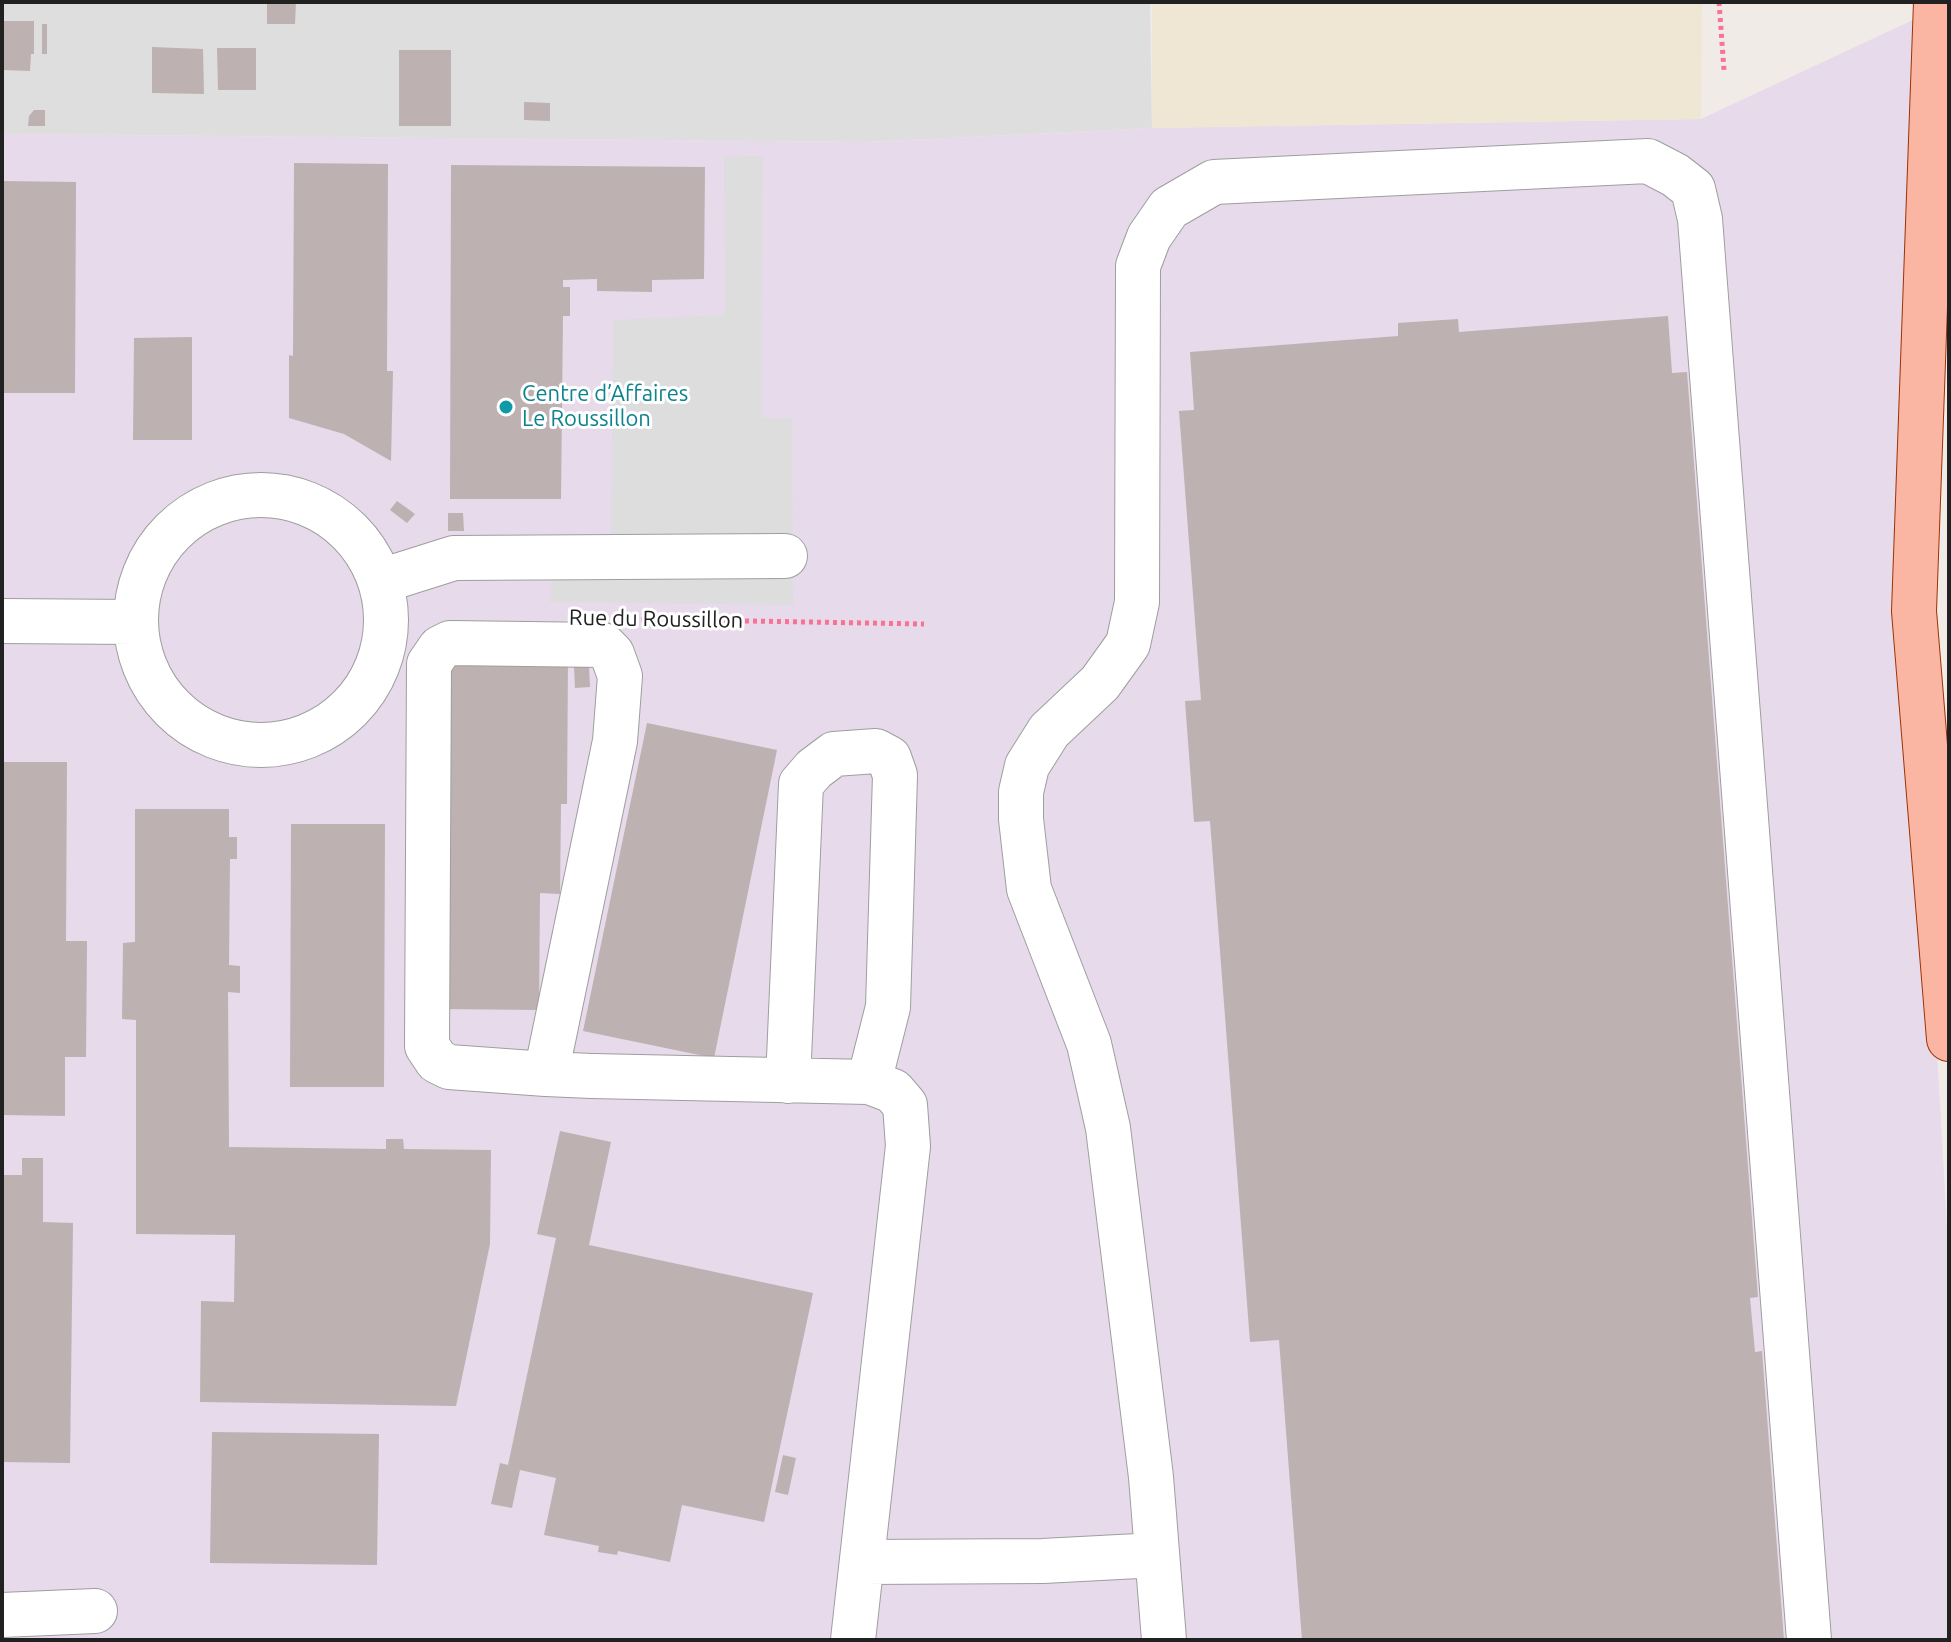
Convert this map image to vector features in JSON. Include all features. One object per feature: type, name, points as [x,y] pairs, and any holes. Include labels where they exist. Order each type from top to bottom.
[{"type":"main road","points":[[1936,2],[1914,611],[1949,1039]]},
{"type":"street","points":[[1164,1640],[1151,1477],[1108,1128],[1089,1044],[1029,889],[1021,819],[1021,792],[1027,766],[1049,731],[1100,683],[1128,644],[1137,602],[1138,266],[1149,237],[1169,208],[1214,182],[1648,161],[1693,189],[1700,219],[1809,1640]]},
{"type":"street","points":[[265,493],[321,508],[361,542],[381,581],[388,615],[383,655],[367,690],[341,718],[302,740],[256,746],[210,736],[172,711],[142,664],[134,622],[146,565],[175,526],[214,502],[265,493]]},
{"type":"street","points":[[381,581],[454,558],[785,556]]},
{"type":"street","points":[[2,621],[134,622]]},
{"type":"street","points":[[546,1074],[615,741],[620,676],[612,654],[603,645],[450,643],[440,648],[429,664],[427,1046],[437,1061],[449,1067],[546,1074],[869,1082],[893,1091],[905,1105],[908,1146],[853,1640]]},
{"type":"street","points":[[788,1081],[801,784],[834,754],[876,751],[889,758],[895,775],[888,1007],[869,1082]]},
{"type":"street","points":[[863,1562],[1043,1561],[1157,1555]]},
{"type":"street","points":[[2,1615],[95,1611]]},
{"type":"path","points":[[1719,2],[1724,70]]},
{"type":"path","name":"Rue du Roussillon","points":[[624,619],[924,624]]},
{"type":"shaded area","points":[[2,2],[1150,2],[1152,128],[868,142],[2,134]]},
{"type":"shaded area","points":[[1152,2],[1702,2],[1701,119],[1152,128]]},
{"type":"shaded area","points":[[1930,12],[1912,611],[1949,1263],[1949,1640],[2,1640],[2,134],[868,142],[1152,128],[1701,119]]},
{"type":"shaded area","points":[[763,156],[761,418],[792,418],[793,605],[550,602],[553,558],[611,557],[613,320],[725,315],[724,157]]},
{"type":"building","points":[[267,2],[296,2],[295,24],[267,24]]},
{"type":"building","points":[[2,21],[34,21],[34,54],[31,54],[30,71],[2,70]]},
{"type":"building","points":[[42,24],[47,24],[47,54],[42,54]]},
{"type":"building","points":[[152,47],[203,49],[204,94],[152,93]]},
{"type":"building","points":[[217,48],[256,48],[256,90],[218,90]]},
{"type":"building","points":[[399,50],[451,50],[451,126],[399,126]]},
{"type":"building","points":[[524,102],[550,103],[550,121],[524,120]]},
{"type":"building","points":[[34,110],[45,110],[45,126],[28,126],[29,116]]},
{"type":"building","points":[[294,163],[388,164],[387,371],[393,371],[391,461],[344,434],[289,418],[289,355],[293,356]]},
{"type":"building","name":"Centre d’Affaires Le Roussillon","points":[[451,165],[705,167],[704,279],[652,280],[652,292],[597,291],[597,279],[563,280],[563,287],[570,287],[570,316],[563,316],[561,499],[450,499]]},
{"type":"building","points":[[2,181],[76,182],[75,393],[2,393]]},
{"type":"building","points":[[1668,316],[1672,373],[1687,372],[1758,1297],[1750,1298],[1755,1352],[1762,1351],[1784,1640],[1302,1640],[1279,1340],[1250,1342],[1210,821],[1194,822],[1185,701],[1201,700],[1179,411],[1194,410],[1190,352],[1398,336],[1398,323],[1458,319],[1459,332]]},
{"type":"building","points":[[192,337],[192,440],[133,440],[134,338]]},
{"type":"building","points":[[397,501],[415,514],[407,523],[390,510]]},
{"type":"building","points":[[448,513],[463,513],[464,531],[448,531]]},
{"type":"building","points":[[449,656],[568,657],[567,804],[561,804],[560,894],[540,893],[539,1010],[440,1009]]},
{"type":"building","points":[[589,666],[590,687],[575,688],[574,667]]},
{"type":"building","points":[[647,723],[777,750],[714,1058],[583,1031]]},
{"type":"building","points":[[2,762],[67,762],[66,941],[87,941],[86,1057],[65,1057],[65,1116],[2,1115]]},
{"type":"building","points":[[135,809],[229,809],[229,837],[237,837],[237,859],[230,859],[229,965],[240,966],[240,993],[228,992],[229,1147],[386,1149],[386,1139],[403,1139],[404,1149],[491,1150],[490,1244],[456,1406],[200,1402],[201,1301],[234,1302],[235,1235],[136,1234],[136,1020],[122,1019],[123,943],[135,942]]},
{"type":"building","points":[[291,824],[385,824],[384,1087],[290,1087]]},
{"type":"building","points":[[560,1131],[611,1142],[589,1245],[813,1293],[764,1522],[682,1505],[670,1562],[618,1551],[617,1555],[598,1552],[599,1546],[544,1535],[556,1478],[520,1470],[512,1508],[491,1504],[500,1463],[508,1465],[556,1238],[537,1234]]},
{"type":"building","points":[[22,1158],[43,1158],[43,1222],[73,1223],[70,1463],[2,1462],[2,1175],[22,1175]]},
{"type":"building","points":[[212,1432],[379,1434],[377,1565],[210,1563]]},
{"type":"building","points":[[783,1455],[796,1458],[788,1495],[775,1492]]},
{"type":"place","name":"Centre d’Affaires Le Roussillon","points":[[506,407]]}]
